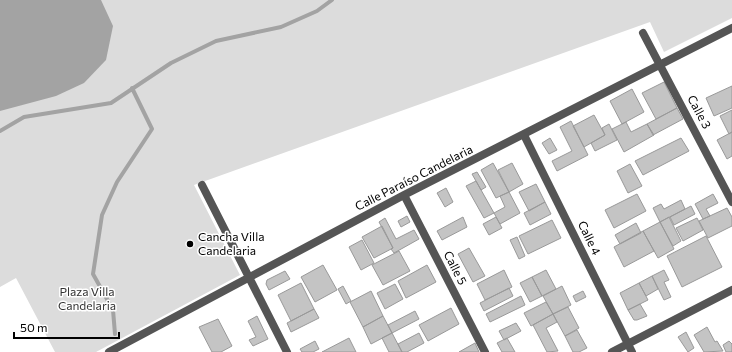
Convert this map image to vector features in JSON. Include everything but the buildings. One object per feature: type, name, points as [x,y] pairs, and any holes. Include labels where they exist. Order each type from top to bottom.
[{"type":"street","name":"Calle Paraíso Candelaria","points":[[111,352],[404,195],[732,28]]},
{"type":"street","name":"Calle 3","points":[[644,33],[732,202]]},
{"type":"street","name":"Calle 4","points":[[524,135],[632,352]]},
{"type":"street","points":[[202,185],[287,352]]},
{"type":"street","name":"Calle 5","points":[[404,195],[485,352]]},
{"type":"street","points":[[612,352],[732,290]]},
{"type":"green space","name":"Plaza Villa Candelaria","points":[[0,0],[732,0],[732,18],[664,52],[650,22],[194,185],[240,275],[96,352],[55,352],[16,278],[0,287]]},
{"type":"shaded area","points":[[0,0],[101,0],[113,26],[106,60],[84,83],[56,96],[0,111]]},
{"type":"waterway","points":[[0,131],[24,117],[111,103],[171,63],[216,41],[281,27],[317,11],[332,0]]},
{"type":"waterway","points":[[115,334],[113,310],[93,274],[102,215],[117,182],[152,129],[132,88]]},
{"type":"place","name":"Cancha Villa Candelaria","points":[[190,244]]}]
